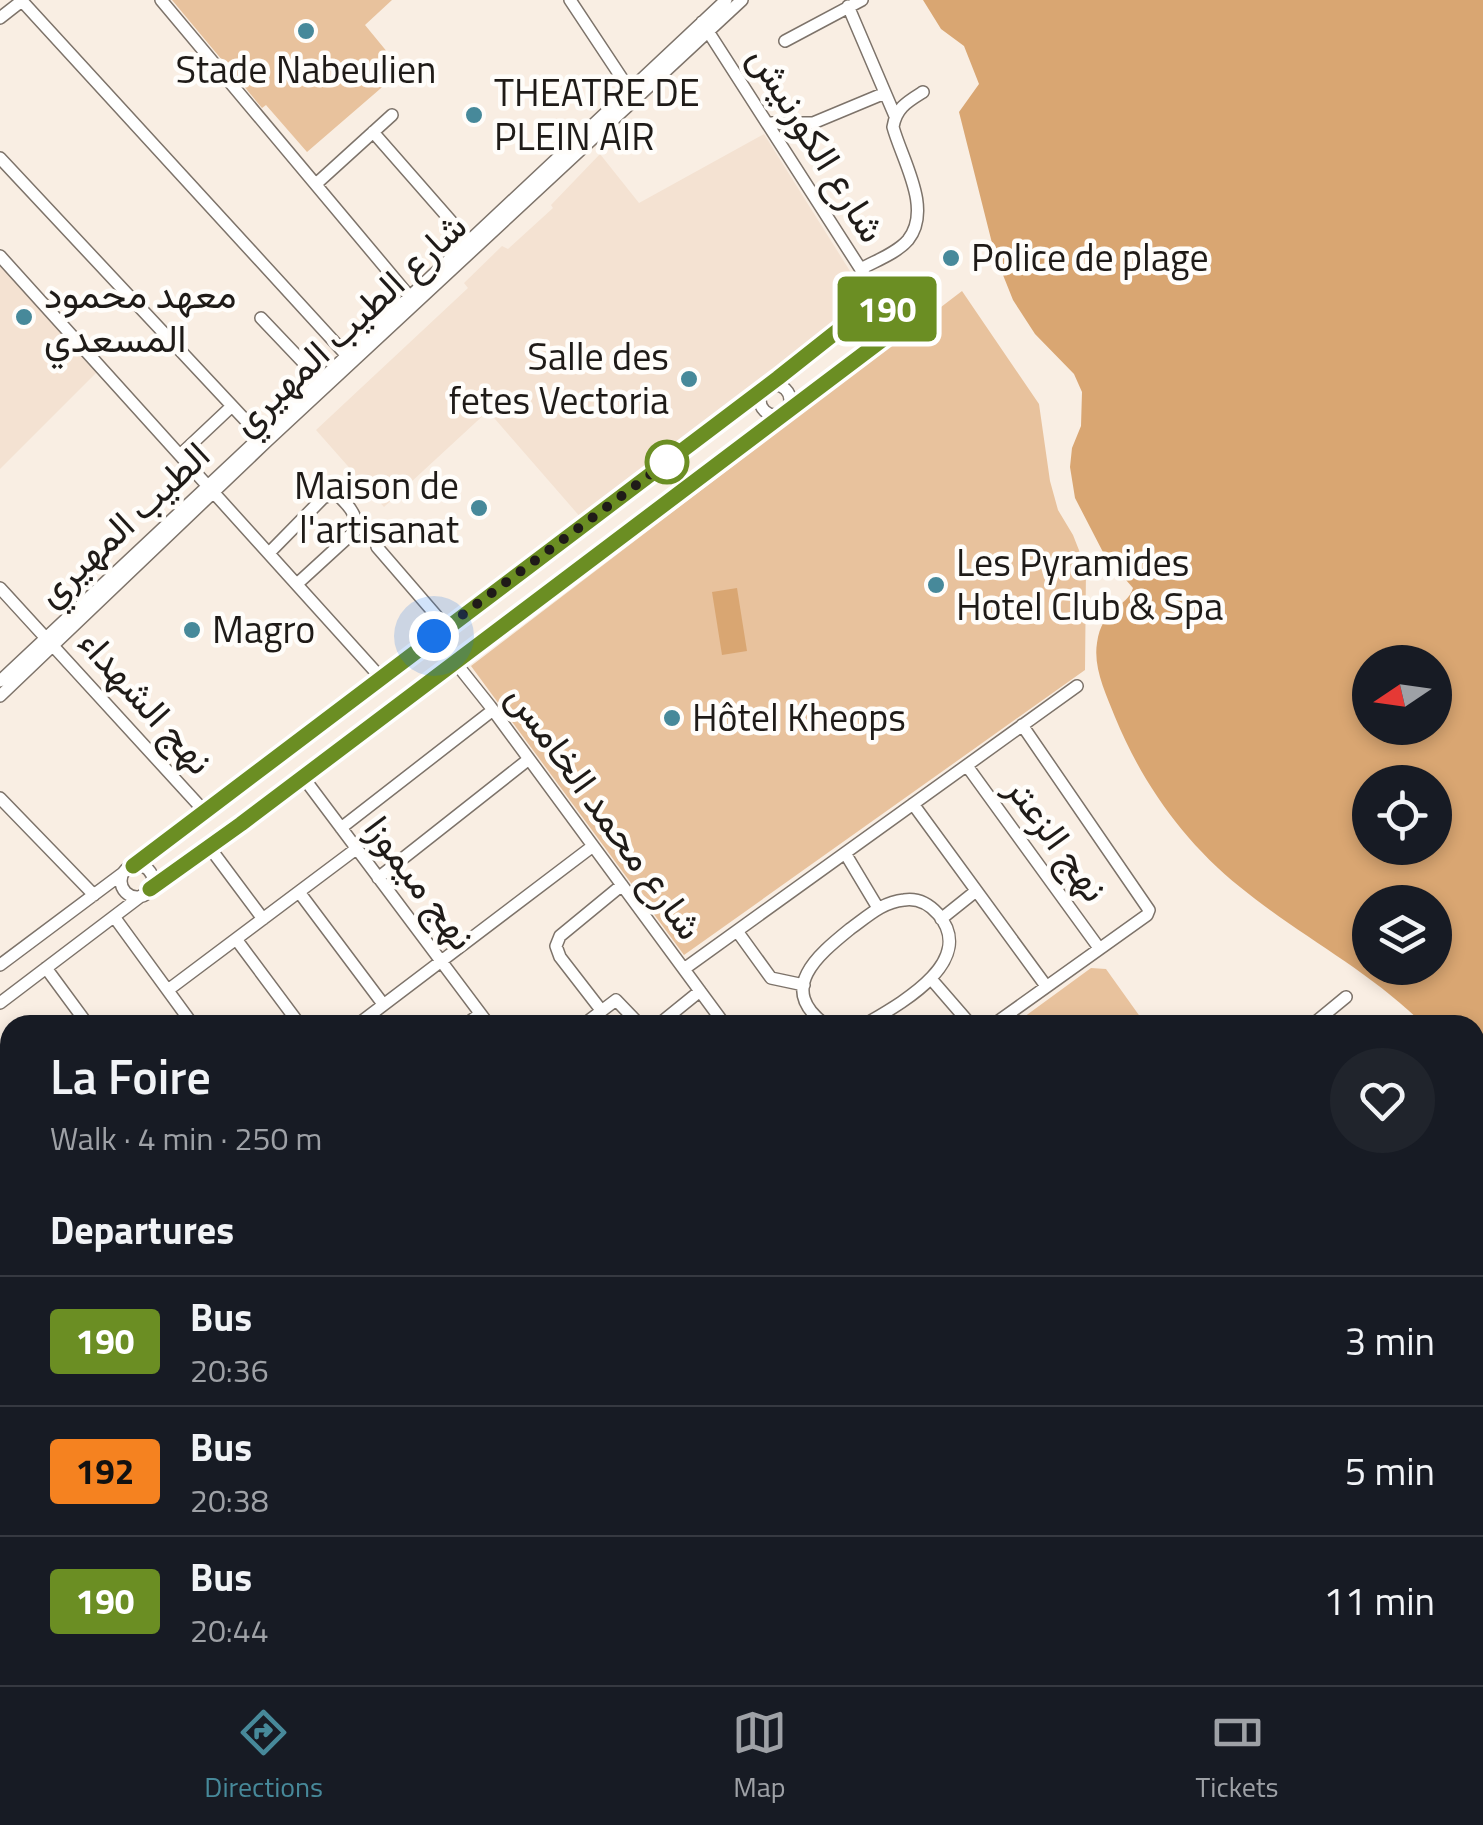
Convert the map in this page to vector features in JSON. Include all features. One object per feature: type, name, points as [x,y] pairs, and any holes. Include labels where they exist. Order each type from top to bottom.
[{"type":"street","points":[[0,18],[22,0],[350,359]]},
{"type":"street","points":[[160,0],[413,301]]},
{"type":"street","points":[[570,0],[632,94]]},
{"type":"street","points":[[706,27],[726,0]]},
{"type":"street","name":"شارع الطيب المهيري","points":[[0,696],[50,641],[263,439],[632,94],[742,0]]},
{"type":"street","points":[[785,41],[862,0]]},
{"type":"street","points":[[848,6],[895,116]]},
{"type":"street","name":"شارع الكورنيش","points":[[706,27],[879,298]]},
{"type":"street","points":[[861,270],[910,238],[917,216],[915,192],[893,127],[903,104],[923,92]]},
{"type":"street","points":[[768,124],[814,122],[885,93]]},
{"type":"street","points":[[316,184],[392,115]]},
{"type":"street","points":[[373,132],[472,245]]},
{"type":"street","points":[[0,158],[263,439]]},
{"type":"street","points":[[0,256],[382,679]]},
{"type":"street","points":[[0,965],[206,813],[879,298],[892,320],[886,337],[0,1003]]},
{"type":"street","points":[[261,318],[320,380]]},
{"type":"street","name":"الطيب المهيري","points":[[263,439],[320,380],[350,359]]},
{"type":"street","points":[[777,385],[787,390],[790,402],[784,412],[773,416],[763,410],[760,398],[765,388],[777,385]]},
{"type":"street","points":[[180,455],[232,406]]},
{"type":"street","points":[[268,553],[323,498],[335,493],[346,504],[355,515],[356,530],[297,584]]},
{"type":"street","points":[[377,547],[446,628]]},
{"type":"street","name":"نهج الشهداء","points":[[0,588],[206,813]]},
{"type":"street","name":"شارع محمد الخامس","points":[[434,636],[493,710],[717,1015]]},
{"type":"street","name":"الطيب المهيري","points":[[0,679],[50,641]]},
{"type":"street","points":[[684,970],[1078,686]]},
{"type":"street","points":[[341,828],[493,710]]},
{"type":"street","name":"نهج الزعتر","points":[[967,766],[1099,948],[1146,915],[1146,906],[1022,725]]},
{"type":"street","points":[[378,878],[530,760]]},
{"type":"street","name":"نهج ميموزا","points":[[303,778],[480,1014]]},
{"type":"street","points":[[0,798],[94,895]]},
{"type":"street","points":[[914,804],[1046,986]]},
{"type":"street","points":[[369,1015],[593,846]]},
{"type":"street","points":[[210,848],[262,919]]},
{"type":"street","points":[[168,990],[356,848]]},
{"type":"street","points":[[845,854],[878,908]]},
{"type":"street","points":[[128,869],[149,872],[146,893]]},
{"type":"street","points":[[128,869],[124,890],[146,893]]},
{"type":"street","points":[[601,1010],[560,958],[556,946],[560,936],[622,884]]},
{"type":"street","points":[[941,918],[976,891]]},
{"type":"street","points":[[299,892],[383,1004]]},
{"type":"street","points":[[814,1015],[806,1002],[804,986],[816,956],[878,908],[914,900],[941,918],[949,935],[945,958],[932,980],[879,1015]]},
{"type":"street","points":[[115,918],[186,1015]]},
{"type":"street","points":[[737,931],[764,973],[776,981],[804,986]]},
{"type":"street","points":[[236,938],[293,1015]]},
{"type":"street","points":[[1007,1015],[1099,948]]},
{"type":"street","points":[[46,968],[81,1015]]},
{"type":"street","points":[[932,980],[963,1015]]},
{"type":"street","points":[[670,1015],[700,991]]},
{"type":"street","points":[[1324,1015],[1346,997]]},
{"type":"street","points":[[595,1015],[616,1000],[630,1015]]},
{"type":"shaded area","points":[[172,0],[392,0],[365,25],[402,70],[307,152],[266,105],[262,108]]},
{"type":"shaded area","points":[[923,0],[1483,0],[1483,1015],[1414,1015],[1377,985],[1452,985],[1452,885],[1352,885],[1352,967],[1286,922],[1220,869],[1183,831],[1138,765],[1101,681],[1096,652],[1104,622],[1133,588],[1105,556],[1075,498],[1070,467],[1081,426],[1082,392],[1074,374],[1035,334],[1013,300],[995,255],[959,112],[979,84],[964,46],[941,29]]},
{"type":"shaded area","points":[[764,134],[860,287],[859,307],[582,519],[488,411],[384,507],[316,430],[468,288],[464,283],[502,246],[508,249],[553,208],[551,205],[600,154],[639,203]]},
{"type":"shaded area","name":"معهد محمود المسعدي","points":[[0,263],[97,372],[0,469]]},
{"type":"shaded area","points":[[962,291],[1039,404],[1058,510],[1086,568],[1085,670],[684,955],[471,666]]},
{"type":"shaded area","points":[[737,588],[747,651],[722,655],[712,592]]},
{"type":"shaded area","points":[[1091,968],[1106,969],[1139,1015],[1027,1015]]},
{"type":"bus line","name":"190","points":[[133,866],[778,378],[858,312],[879,298],[888,310],[892,326],[886,337],[210,848],[150,889]]},
{"type":"place","name":"Stade Nabeulien","points":[[306,31]]},
{"type":"place","name":"THEATRE DE PLEIN AIR","points":[[474,115]]},
{"type":"place","name":"Police de plage","points":[[951,258]]},
{"type":"place","name":"معهد محمود المسعدي","points":[[24,317]]},
{"type":"place","name":"Salle des fetes Vectoria","points":[[689,379]]},
{"type":"place","name":"Maison de l'artisanat","points":[[479,508]]},
{"type":"place","name":"Les Pyramides Hotel Club & Spa","points":[[936,585]]},
{"type":"place","name":"Magro","points":[[192,630]]},
{"type":"place","name":"Hôtel Kheops","points":[[672,718]]},
{"type":"route","points":[[434,636],[675,456],[667,462]]}]
